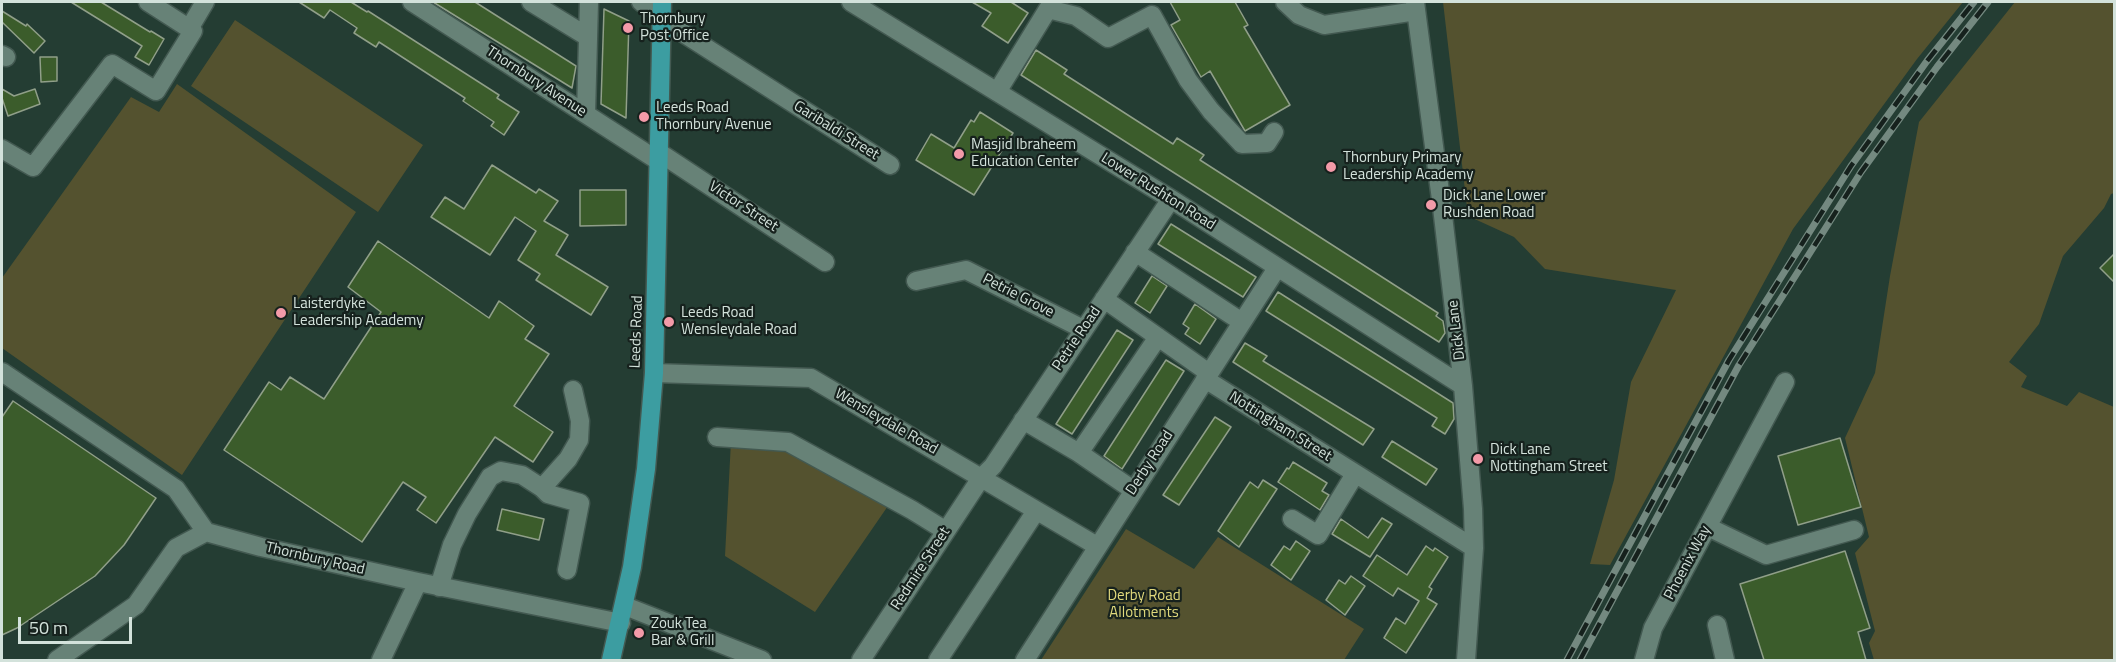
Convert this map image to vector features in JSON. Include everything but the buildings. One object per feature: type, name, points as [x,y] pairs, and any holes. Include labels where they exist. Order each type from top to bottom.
[{"type":"highway","name":"Leeds Road","points":[[611,660],[633,567],[646,469],[654,373],[662,12]]},
{"type":"street","points":[[148,2],[191,30]]},
{"type":"street","points":[[2,148],[33,167],[112,64],[156,91],[205,2]]},
{"type":"street","name":"Thornbury Avenue","points":[[412,2],[586,114],[660,157]]},
{"type":"street","points":[[531,2],[588,37]]},
{"type":"street","points":[[586,114],[589,2]]},
{"type":"street","name":"Garibaldi Street","points":[[641,2],[662,12],[890,165]]},
{"type":"street","name":"Lower Rushton Road","points":[[851,2],[1171,198],[1463,386]]},
{"type":"street","points":[[1285,2],[1299,15],[1324,25],[1415,6]]},
{"type":"street","name":"Dick Lane","points":[[1415,6],[1463,386],[1473,509],[1474,548],[1466,660]]},
{"type":"street","points":[[997,92],[1048,9],[1077,16],[1108,38],[1152,15],[1188,80],[1211,111],[1242,144],[1266,143],[1274,132]]},
{"type":"street","name":"Victor Street","points":[[660,157],[825,262]]},
{"type":"street","name":"Petrie Road","points":[[981,478],[993,466],[1171,198]]},
{"type":"street","points":[[1135,252],[1242,322]]},
{"type":"street","name":"Derby Road","points":[[1025,660],[1277,268]]},
{"type":"street","name":"Petrie Grove","points":[[916,281],[966,270],[1083,329]]},
{"type":"street","points":[[1104,298],[1207,376]]},
{"type":"street","points":[[1079,453],[1158,337]]},
{"type":"street","points":[[2,372],[176,489],[206,532],[176,548],[136,605],[57,660]]},
{"type":"street","name":"Wensleydale Road","points":[[654,373],[811,378],[1097,546]]},
{"type":"street","name":"Nottingham Street","points":[[1207,376],[1355,474],[1474,548]]},
{"type":"street","name":"Phoenix Way","points":[[1644,660],[1653,628],[1785,382]]},
{"type":"street","points":[[542,488],[564,466],[579,440],[580,422],[573,390]]},
{"type":"street","points":[[1023,420],[1079,453],[1133,490]]},
{"type":"street","points":[[717,438],[788,442],[946,531]]},
{"type":"street","points":[[440,587],[452,545],[467,513],[490,477],[501,471],[522,475],[548,494],[579,503],[567,570]]},
{"type":"street","points":[[1292,519],[1317,535],[1355,474]]},
{"type":"street","name":"Redmire Street","points":[[861,660],[981,478]]},
{"type":"street","points":[[938,660],[1036,511]]},
{"type":"street","points":[[1708,527],[1766,555],[1854,530]]},
{"type":"street","name":"Thornbury Road","points":[[206,532],[261,548],[440,587],[623,614],[762,660]]},
{"type":"street","points":[[381,660],[418,582]]},
{"type":"street","points":[[1717,625],[1725,660]]},
{"type":"green space","points":[[1443,2],[1963,2],[1917,59],[1793,229],[1610,565],[1590,564],[1614,480],[1631,382],[1676,290],[1545,269],[1514,237],[1468,216]]},
{"type":"green space","points":[[2015,2],[2114,2],[2114,193],[2063,256],[2039,324],[2009,362],[2027,376],[2021,387],[2067,406],[2079,392],[2114,407],[2114,660],[1874,660],[1869,643],[1875,631],[1855,553],[1869,537],[1845,438],[1875,373],[1890,276],[1919,122]]},
{"type":"green space","points":[[235,20],[423,145],[378,212],[191,86]]},
{"type":"green space","points":[[177,84],[356,212],[182,475],[2,348],[2,278],[131,97],[159,112]]},
{"type":"green space","points":[[731,441],[788,445],[890,503],[815,612],[725,556]]},
{"type":"green space","name":"Derby Road Allotments","points":[[1126,529],[1194,569],[1218,537],[1364,629],[1344,660],[1041,660]]},
{"type":"railway","points":[[1567,660],[1729,360],[1851,166],[1927,61],[1974,2]]},
{"type":"railway","points":[[1580,660],[1739,365],[1861,172],[1937,67],[1988,2]]},
{"type":"place","name":"Thornbury Post Office","points":[[628,28]]},
{"type":"place","name":"Leeds Road Thornbury Avenue","points":[[644,117]]},
{"type":"place","name":"Masjid Ibraheem Education Center","points":[[959,154]]},
{"type":"place","name":"Thornbury Primary Leadership Academy","points":[[1331,167]]},
{"type":"place","name":"Dick Lane Lower Rushden Road","points":[[1431,205]]},
{"type":"place","name":"Laisterdyke Leadership Academy","points":[[281,313]]},
{"type":"place","name":"Leeds Road Wensleydale Road","points":[[669,322]]},
{"type":"place","name":"Dick Lane Nottingham Street","points":[[1478,459]]},
{"type":"place","name":"Zouk Tea Bar & Grill","points":[[639,633]]}]
